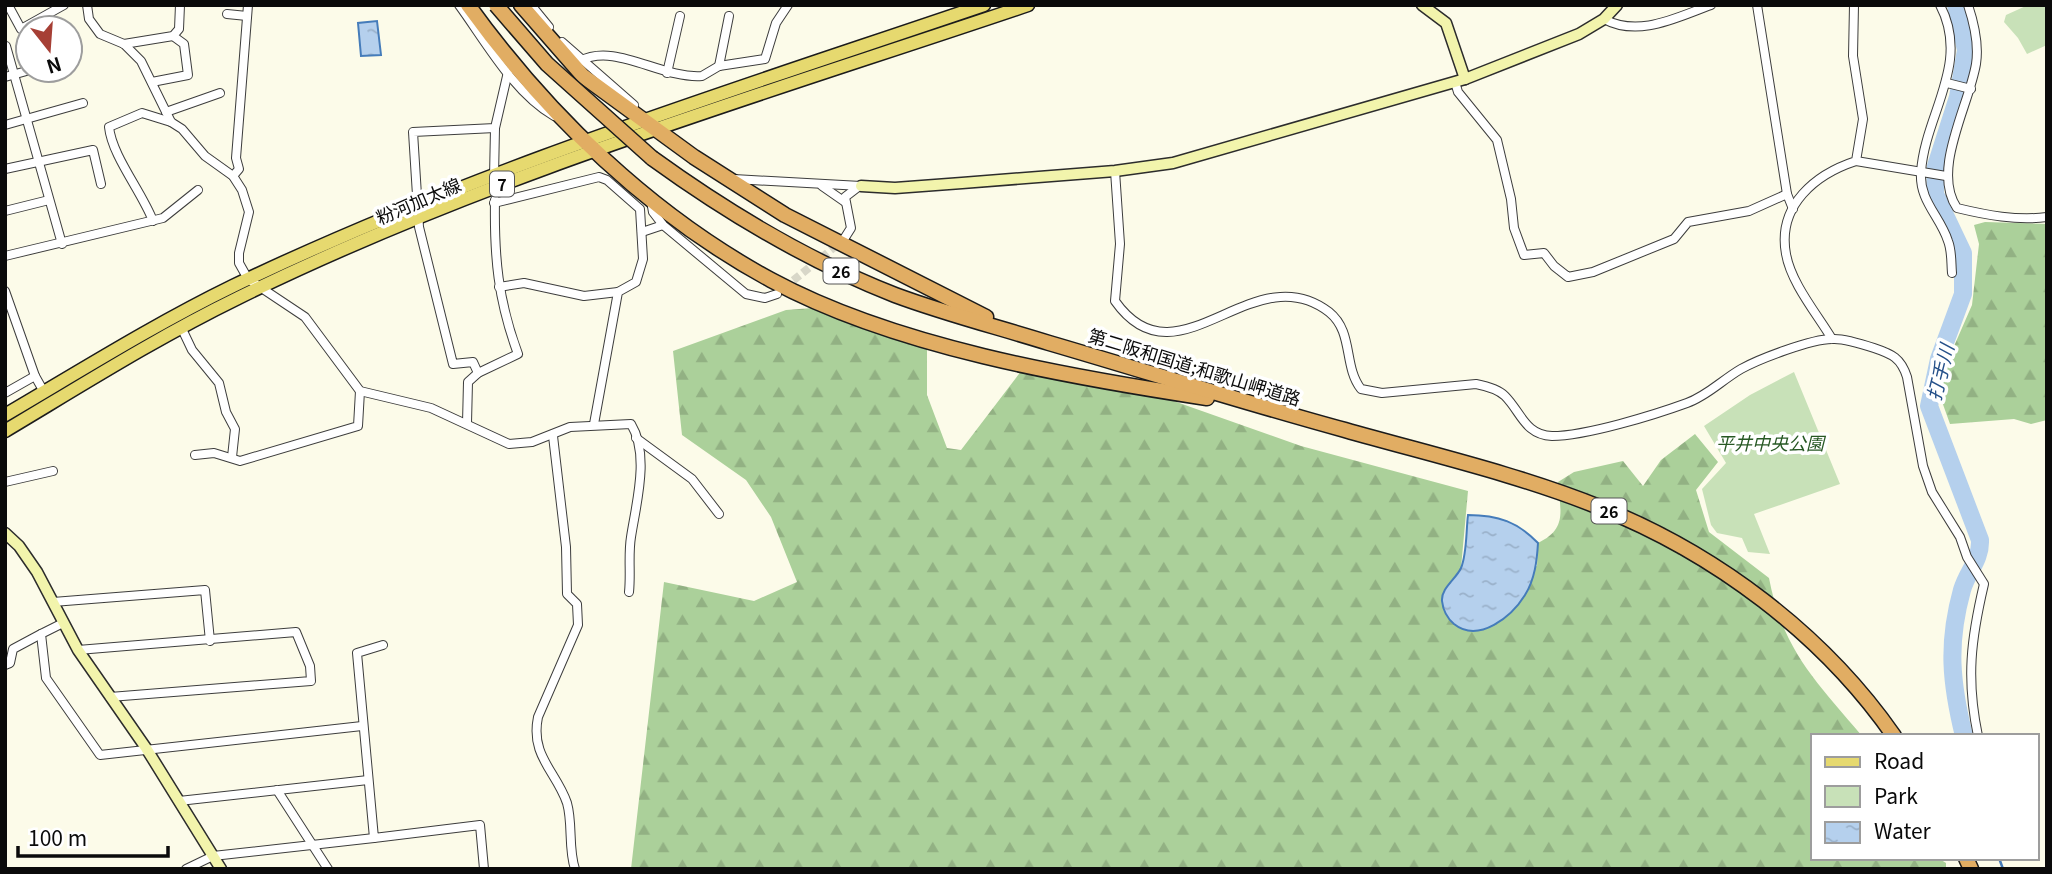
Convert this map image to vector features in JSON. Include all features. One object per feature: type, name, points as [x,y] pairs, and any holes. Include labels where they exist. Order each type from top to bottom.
[{"type":"highway","name":"第二阪和国道;和歌山岬道路","points":[[496,5],[547,64],[652,158],[741,219],[853,277],[949,313],[1256,405],[1529,482],[1599,507],[1657,533],[1752,593],[1814,644],[1853,683],[1892,734]]},
{"type":"highway","points":[[521,5],[583,76],[642,121],[727,179],[785,215],[880,265],[981,314],[1049,343]]},
{"type":"highway","points":[[467,7],[589,145],[686,229],[773,281],[869,323],[980,354],[1100,382],[1256,405]]},
{"type":"main road","name":"粉河加太線","points":[[5,431],[260,287],[642,121],[984,5]]},
{"type":"main road","name":"粉河加太線","points":[[5,415],[133,339],[248,279],[494,173],[589,145],[655,130],[1028,5]]},
{"type":"street","points":[[8,5],[21,29],[64,5]]},
{"type":"street","points":[[87,5],[93,28],[100,34],[124,44],[141,61],[171,122]]},
{"type":"street","points":[[124,44],[173,36],[179,29],[180,5]]},
{"type":"street","points":[[233,176],[239,169],[236,158],[248,5]]},
{"type":"street","points":[[531,5],[580,61],[634,105],[642,121]]},
{"type":"street","points":[[580,61],[590,55],[629,58],[651,69],[667,73],[702,76],[719,66],[765,59],[776,23],[788,5]]},
{"type":"street","points":[[1422,5],[1436,9],[1446,23],[1460,81],[1458,92],[1497,140],[1511,199],[1514,228],[1524,255],[1544,253],[1553,266],[1568,277],[1592,272],[1674,239],[1688,222],[1749,211],[1787,194]]},
{"type":"street","points":[[727,179],[895,188],[1115,171],[1173,163],[1460,81],[1548,49],[1604,19],[1617,5]]},
{"type":"street","points":[[1604,19],[1628,29],[1711,5]]},
{"type":"street","points":[[1757,5],[1787,194],[1793,209]]},
{"type":"street","points":[[1854,5],[1853,56],[1863,119],[1856,161]]},
{"type":"street","points":[[1940,5],[1950,36],[1951,84],[1926,172],[1928,207],[1948,239],[1952,273]]},
{"type":"street","points":[[1968,5],[1974,25],[1977,60],[1944,175],[1948,196],[1957,208],[2019,219],[2047,217]]},
{"type":"street","points":[[467,7],[508,72],[541,109],[568,124]]},
{"type":"street","points":[[227,15],[247,16]]},
{"type":"street","points":[[667,73],[680,16]]},
{"type":"street","points":[[719,66],[729,16]]},
{"type":"street","points":[[152,82],[188,75],[184,44],[173,36]]},
{"type":"street","points":[[6,46],[9,76],[26,119],[62,244]]},
{"type":"street","points":[[467,423],[468,382],[478,373],[518,354],[504,316],[494,255],[495,128],[508,72]]},
{"type":"street","points":[[1951,84],[1969,89]]},
{"type":"street","points":[[166,112],[220,93]]},
{"type":"street","points":[[5,125],[83,103]]},
{"type":"street","points":[[153,221],[145,198],[114,146],[109,127],[142,113],[171,122],[182,129],[205,156],[233,176],[242,190],[249,212],[239,253],[239,263],[248,279],[305,317],[360,391],[358,426],[240,461],[214,453],[195,456]]},
{"type":"street","points":[[478,373],[473,362],[453,364],[419,219],[413,132],[495,128]]},
{"type":"street","points":[[5,169],[93,150],[101,184]]},
{"type":"street","points":[[1832,339],[1792,271],[1786,254],[1786,227],[1793,209],[1816,178],[1856,161],[1944,175]]},
{"type":"street","points":[[1115,171],[1120,244],[1114,279],[1115,300],[1120,309],[1151,332],[1174,334],[1246,303],[1294,298],[1317,305],[1337,321],[1347,337],[1352,378],[1361,389],[1382,393],[1476,384],[1490,387],[1505,396],[1519,418],[1535,432],[1550,436],[1590,430],[1687,403],[1741,369],[1771,355],[1832,339],[1881,351],[1903,363],[1923,466],[1932,492],[1984,584],[1974,620],[1969,664],[1978,734]]},
{"type":"street","points":[[495,203],[599,177],[607,180],[640,209],[642,232],[643,260],[636,282],[618,292],[584,296],[524,283],[499,287]]},
{"type":"street","points":[[822,186],[845,202]]},
{"type":"street","points":[[844,239],[851,228],[845,202],[849,192],[861,186]]},
{"type":"street","points":[[5,256],[163,218],[198,190]]},
{"type":"street","points":[[650,197],[653,212],[663,225],[746,294],[765,298],[777,294]]},
{"type":"street","points":[[5,211],[49,200]]},
{"type":"street","points":[[642,232],[663,225]]},
{"type":"street","points":[[5,291],[35,376],[44,392]]},
{"type":"street","points":[[594,424],[618,292]]},
{"type":"street","points":[[182,329],[192,350],[219,383],[226,412],[235,429],[232,457]]},
{"type":"street","points":[[5,393],[35,376]]},
{"type":"street","points":[[360,391],[431,408],[509,444],[553,436],[570,427],[631,424],[636,438],[639,504],[631,538],[629,592]]},
{"type":"street","points":[[553,436],[566,547],[567,594],[577,604],[578,625],[538,717],[535,732],[544,763],[567,804],[570,853],[575,869]]},
{"type":"street","points":[[636,438],[692,479],[719,514]]},
{"type":"street","points":[[5,482],[53,471]]},
{"type":"street","points":[[5,533],[25,554],[78,650],[146,748],[221,869]]},
{"type":"street","points":[[53,602],[205,590],[210,641]]},
{"type":"street","points":[[5,665],[9,663],[13,649],[63,623]]},
{"type":"street","points":[[78,650],[296,632],[310,666],[311,681],[110,697]]},
{"type":"street","points":[[41,634],[46,678],[100,754],[362,726]]},
{"type":"street","points":[[374,838],[357,653],[383,645]]},
{"type":"street","points":[[179,801],[368,780]]},
{"type":"street","points":[[277,790],[328,869]]},
{"type":"street","points":[[186,869],[213,856],[480,825],[484,869]]},
{"type":"green space","points":[[2028,5],[2047,5],[2047,45],[2027,54],[2004,22],[2006,15]]},
{"type":"green space","points":[[1985,222],[2047,224],[2047,420],[2031,424],[2014,419],[1950,424],[1940,396],[1941,376],[1972,305],[1979,244],[1974,225]]},
{"type":"green space","points":[[839,306],[927,334],[927,395],[947,448],[961,450],[1025,366],[1151,393],[1301,446],[1468,491],[1461,568],[1443,593],[1537,566],[1538,543],[1554,532],[1560,518],[1558,482],[1574,472],[1623,461],[1643,486],[1661,460],[1695,434],[1718,462],[1696,490],[1709,532],[1769,578],[1775,603],[1792,646],[1816,681],[1860,734],[1811,734],[1811,860],[1941,860],[1946,863],[1946,869],[631,869],[664,582],[754,601],[797,582],[771,517],[746,480],[682,435],[673,351],[786,310]]},
{"type":"green space","name":"平井中央公園","points":[[1794,372],[1840,484],[1754,514],[1770,554],[1748,552],[1742,538],[1717,533],[1711,525],[1702,489],[1726,463],[1704,426],[1750,395]]},
{"type":"water","points":[[377,21],[381,55],[361,56],[358,23]]},
{"type":"water","points":[[1468,515],[1489,516],[1507,521],[1538,543],[1533,576],[1519,603],[1494,625],[1474,631],[1454,624],[1446,614],[1442,601],[1446,588],[1459,572],[1463,562]]},
{"type":"waterway","name":"打手川","points":[[1956,5],[1966,50],[1958,97],[1936,166],[1935,194],[1963,253],[1963,294],[1939,359],[1929,406],[1980,540],[1976,560],[1962,590],[1954,628],[1952,663],[1964,734]]},
{"type":"waterway","points":[[2000,860],[2003,869]]},
{"type":"tunnel","points":[[784,288],[842,241]]}]
